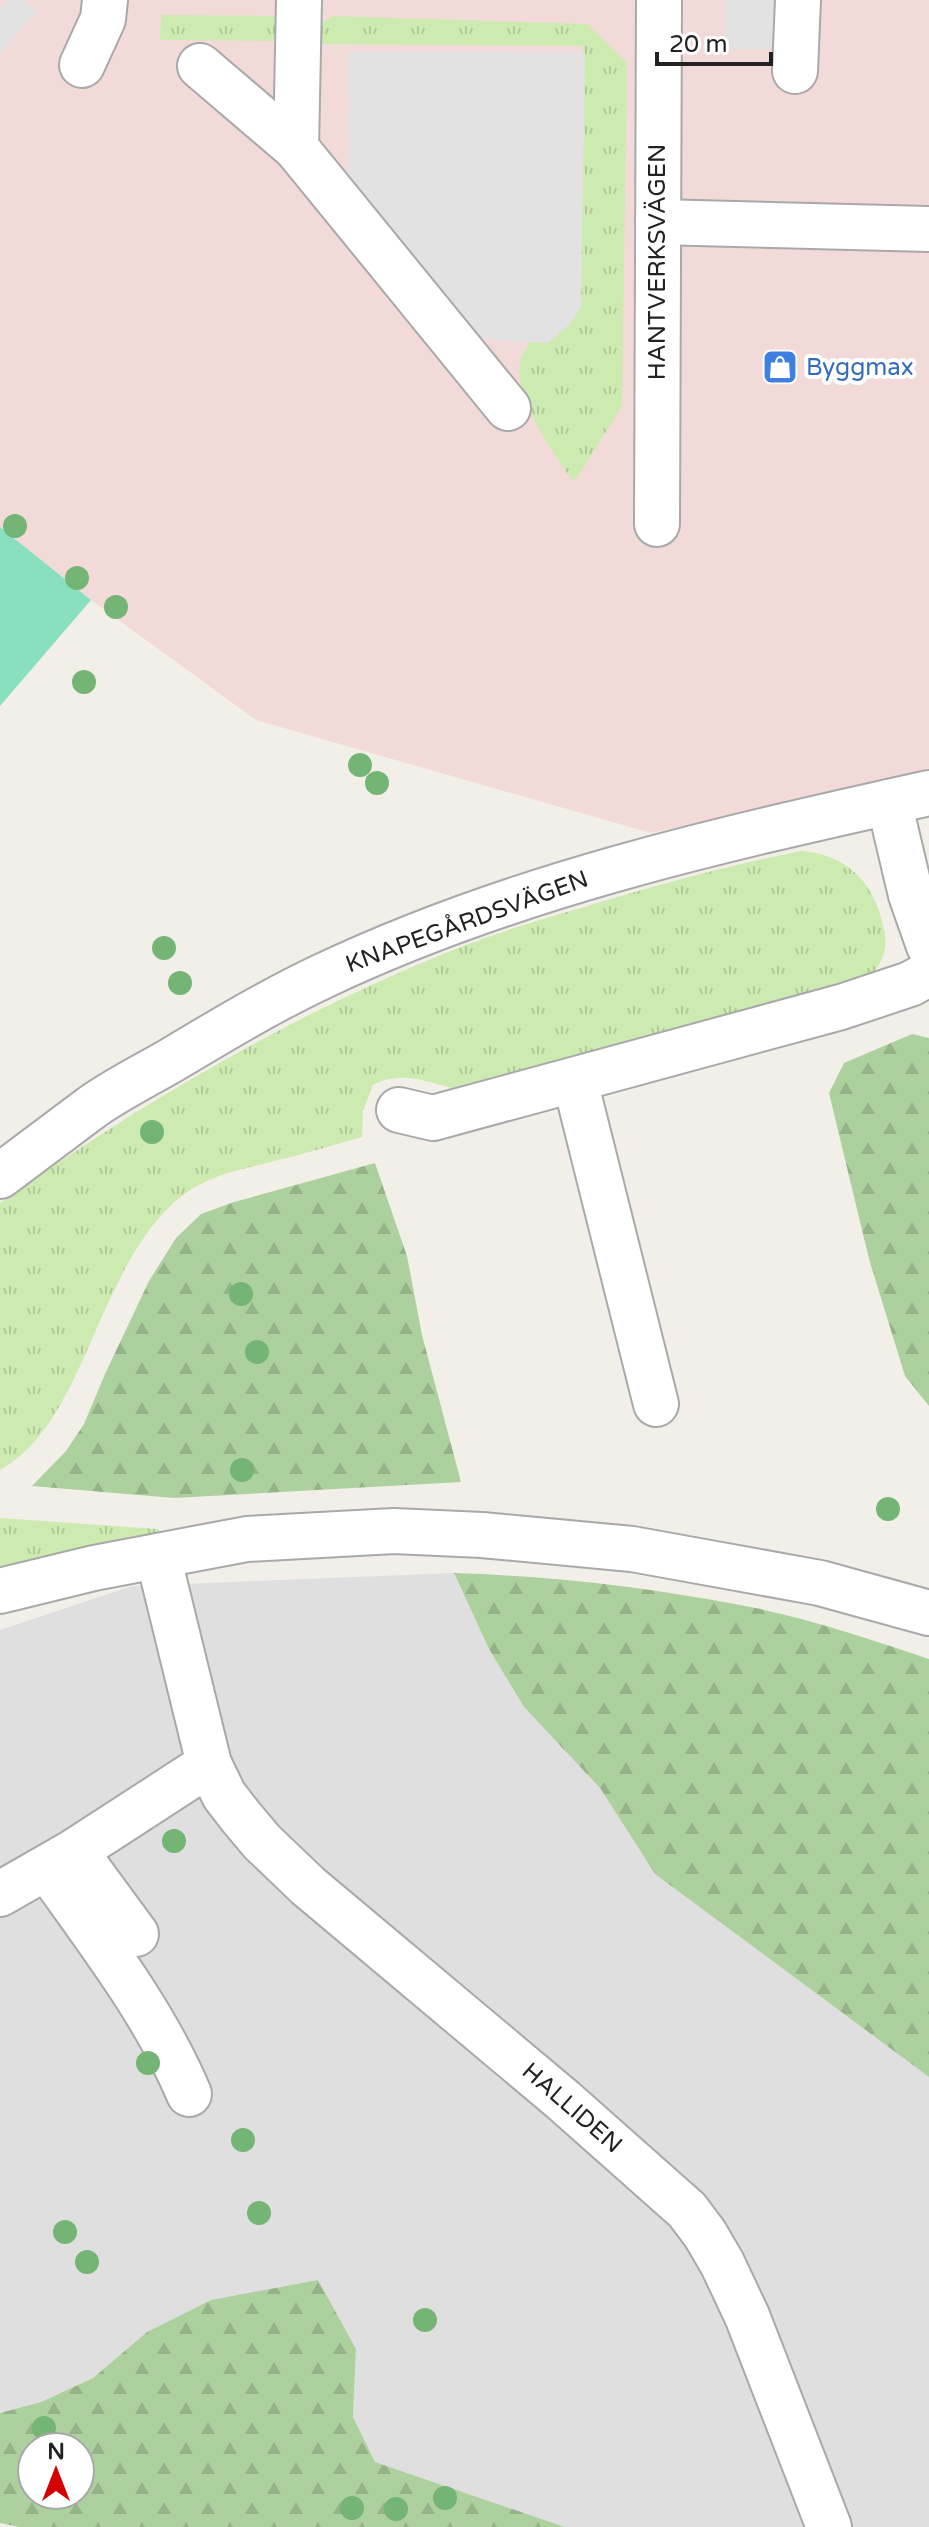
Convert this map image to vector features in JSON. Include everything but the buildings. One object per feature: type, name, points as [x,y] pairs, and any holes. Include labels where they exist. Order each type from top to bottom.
[{"type":"street","points":[[82,65],[103,19],[105,0]]},
{"type":"street","points":[[296,148],[299,0]]},
{"type":"street","name":"HANTVERKSVÄGEN","points":[[657,524],[659,0]]},
{"type":"street","points":[[795,71],[798,0]]},
{"type":"street","points":[[200,66],[296,148],[508,408]]},
{"type":"street","points":[[658,222],[929,229]]},
{"type":"street","name":"KNAPEGÅRDSVÄGEN","points":[[0,1176],[94,1106],[234,1023],[323,976],[489,908],[606,870],[758,832],[909,797],[911,895],[929,946]]},
{"type":"street","points":[[399,1110],[433,1118],[841,1007],[910,984],[929,974]]},
{"type":"street","points":[[575,1081],[656,1404]]},
{"type":"street","points":[[0,1591],[94,1568],[247,1539],[394,1531],[482,1535],[632,1549],[820,1583],[929,1613]]},
{"type":"street","name":"HALLIDEN","points":[[158,1556],[209,1764],[224,1795],[262,1842],[308,1886],[553,2091],[687,2210],[722,2263],[747,2316],[829,2527]]},
{"type":"street","points":[[1,1893],[61,1859],[209,1764]]},
{"type":"street","points":[[61,1859],[136,1934]]},
{"type":"street","points":[[61,1859],[176,2064],[189,2094]]},
{"type":"shaded area","points":[[0,0],[929,0],[929,773],[651,833],[256,720],[91,600],[0,527]]},
{"type":"shaded area","points":[[7,0],[24,0],[37,11],[0,54],[0,8]]},
{"type":"shaded area","points":[[725,0],[783,0],[777,49],[728,49],[725,44]]},
{"type":"shaded area","points":[[348,51],[585,52],[581,307],[570,324],[548,343],[477,339],[348,212]]},
{"type":"shaded area","points":[[454,1573],[489,1649],[524,1707],[600,1788],[655,1874],[929,2077],[929,2527],[565,2527],[375,2462],[353,2418],[356,2349],[147,2332],[93,2378],[41,2402],[0,2413],[0,1630],[132,1586]]},
{"type":"green space","points":[[161,15],[277,16],[279,28],[274,41],[160,40]]},
{"type":"green space","points":[[333,16],[587,24],[627,63],[622,406],[577,478],[572,480],[533,417],[520,381],[520,364],[525,350],[535,337],[575,303],[583,46],[320,44],[320,24]]},
{"type":"green space","points":[[0,527],[91,600],[0,706]]},
{"type":"green space","points":[[801,851],[842,863],[869,890],[881,917],[886,940],[883,955],[872,976],[466,1091],[408,1078],[385,1080],[373,1085],[363,1111],[362,1137],[215,1178],[183,1195],[154,1224],[130,1259],[53,1416],[29,1447],[0,1470],[0,1203],[165,1095],[279,1030],[397,973],[540,920],[695,875]]},
{"type":"green space","points":[[912,1034],[929,1038],[929,1406],[905,1376],[869,1259],[829,1093],[844,1063]]},
{"type":"green space","points":[[375,1163],[407,1256],[422,1335],[461,1482],[174,1498],[32,1486],[66,1451],[84,1424],[149,1281],[176,1238],[201,1214]]},
{"type":"green space","points":[[0,1518],[158,1529],[160,1536],[0,1568]]},
{"type":"green space","points":[[454,1573],[562,1580],[705,1599],[812,1622],[929,1659],[929,2077],[655,1874],[600,1788],[524,1707],[489,1649]]},
{"type":"green space","points":[[318,2280],[356,2349],[353,2417],[375,2462],[565,2527],[19,2527],[0,2523],[0,2413],[41,2402],[93,2378],[147,2332],[211,2300]]},
{"type":"place","name":"Byggmax","points":[[780,367]]}]
